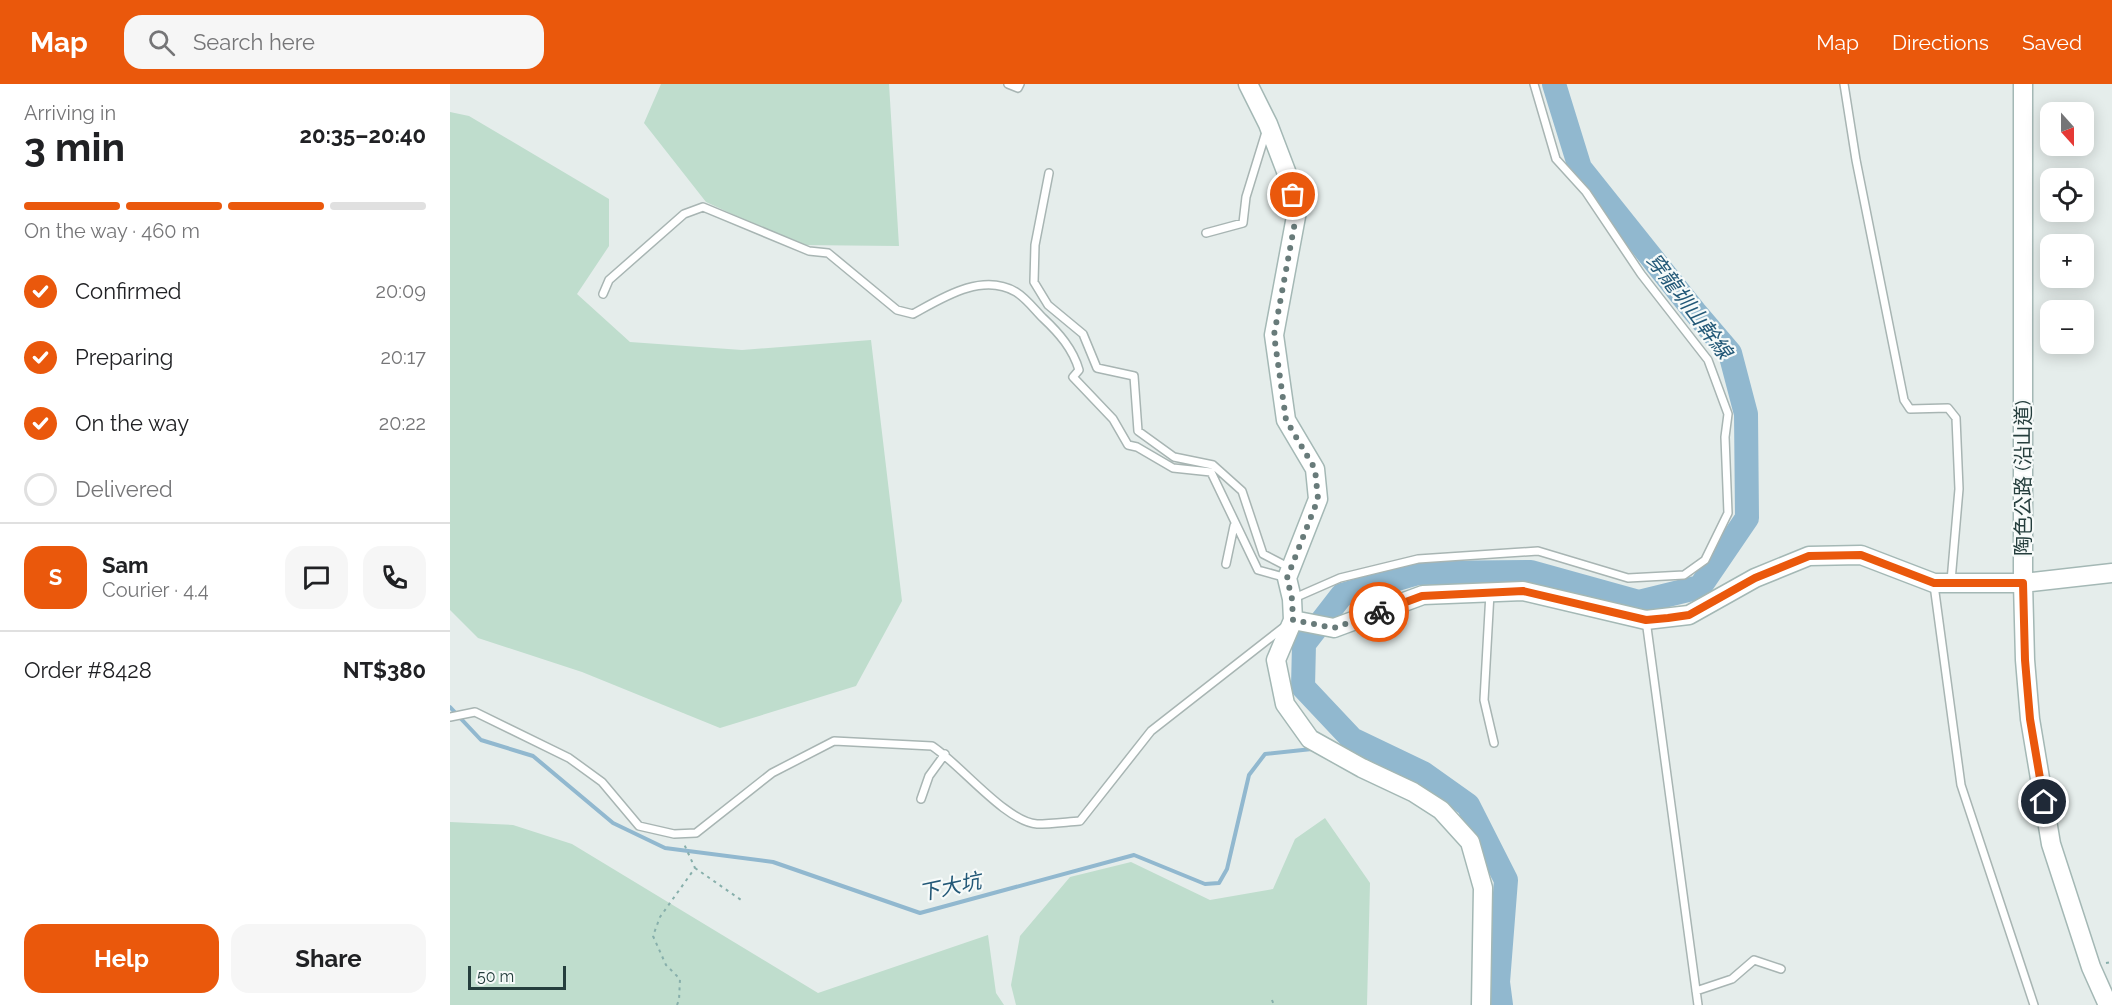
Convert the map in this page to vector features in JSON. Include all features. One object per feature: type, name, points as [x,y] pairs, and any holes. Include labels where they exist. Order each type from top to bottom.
[{"type":"street","points":[[1248,84],[1268,124],[1289,179],[1297,211],[1274,335],[1286,420],[1315,469],[1318,499],[1289,573],[1293,620],[1276,660],[1285,704],[1310,739],[1362,768],[1413,792],[1441,810],[1470,842],[1483,888],[1481,1005]]},
{"type":"street","name":"陶色公路 (沿山道)","points":[[2023,84],[2023,583],[2025,660],[2030,719],[2051,844],[2091,967],[2108,1005]]},
{"type":"street","points":[[1293,620],[1334,628],[1422,596],[1523,591],[1646,620],[1689,615],[1755,578],[1809,556],[1861,555],[1943,583],[2023,583],[2112,573]]},
{"type":"lane","points":[[1008,84],[1018,88],[1020,84]]},
{"type":"lane","points":[[1292,599],[1340,578],[1418,559],[1538,551],[1628,578],[1684,575],[1705,560],[1728,513],[1725,436],[1728,414],[1708,360],[1641,274],[1586,192],[1556,159],[1534,84]]},
{"type":"lane","points":[[1844,84],[1856,160],[1904,400],[1910,409],[1948,408],[1956,418],[1959,489],[1943,583],[1961,784],[2034,1005]]},
{"type":"lane","points":[[1206,233],[1243,224],[1246,197],[1268,124]]},
{"type":"lane","points":[[1049,172],[1035,245],[1034,282],[1048,305],[1083,333],[1097,368],[1134,376],[1138,431],[1174,457],[1213,465],[1242,491],[1263,554],[1289,573]]},
{"type":"lane","points":[[603,294],[609,280],[684,214],[703,207],[809,251],[828,253],[897,310],[913,314],[952,293],[990,284],[1016,292],[1055,329],[1074,355],[1079,370],[1074,376],[1113,419],[1128,445],[1137,447],[1173,468],[1211,472],[1258,570],[1289,573]]},
{"type":"lane","points":[[1226,564],[1234,532],[1234,522]]},
{"type":"lane","points":[[1490,592],[1484,700],[1494,742]]},
{"type":"lane","points":[[450,717],[475,712],[568,758],[602,782],[639,825],[679,834],[696,832],[772,772],[834,741],[932,746],[945,754],[1011,813],[1035,824],[1080,821],[1151,731],[1293,620]]},
{"type":"lane","points":[[1646,620],[1698,1005]]},
{"type":"lane","points":[[921,799],[929,776],[945,754]]},
{"type":"lane","points":[[1696,991],[1732,979],[1754,960],[1781,969]]},
{"type":"path","points":[[679,834],[695,868],[744,902]]},
{"type":"path","points":[[677,1005],[680,1000],[680,979],[666,965],[653,936],[660,917],[695,868]]},
{"type":"path","points":[[1272,1000],[1274,1005]]},
{"type":"green space","points":[[661,84],[889,84],[899,246],[799,245],[706,202],[644,123]]},
{"type":"green space","points":[[450,112],[469,116],[609,199],[609,246],[577,294],[630,342],[742,350],[871,340],[902,601],[856,686],[720,728],[582,672],[478,638],[450,610]]},
{"type":"green space","points":[[1325,818],[1370,883],[1367,1005],[1016,1005],[1011,985],[1020,936],[1070,877],[1131,862],[1210,900],[1273,889],[1295,839]]},
{"type":"green space","points":[[450,822],[513,825],[572,844],[818,993],[988,935],[996,993],[1004,1005],[450,1005]]},
{"type":"waterway","name":"穿龍圳山幹線","points":[[1501,1005],[1498,982],[1506,880],[1468,805],[1423,773],[1352,739],[1303,687],[1304,644],[1342,595],[1418,573],[1531,572],[1639,602],[1700,587],[1747,518],[1746,414],[1730,353],[1580,168],[1554,84]]},
{"type":"waterway","name":"下大坑","points":[[450,707],[481,740],[533,756],[613,823],[665,848],[773,862],[920,913],[1134,855],[1205,884],[1219,883],[1227,869],[1249,775],[1265,754],[1312,749]]},
{"type":"waterway","name":"下大坑","points":[[1341,748],[1371,748]]},
{"type":"way so far","points":[[1293,195],[1297,211],[1274,335],[1286,420],[1315,469],[1318,499],[1287,578],[1292,599],[1293,620],[1334,628],[1379,612]]},
{"type":"route","points":[[1379,612],[1422,596],[1523,591],[1646,620],[1668,618],[1689,615],[1755,578],[1809,556],[1861,555],[1934,583],[2023,583],[2025,660],[2030,719],[2044,802]]}]
